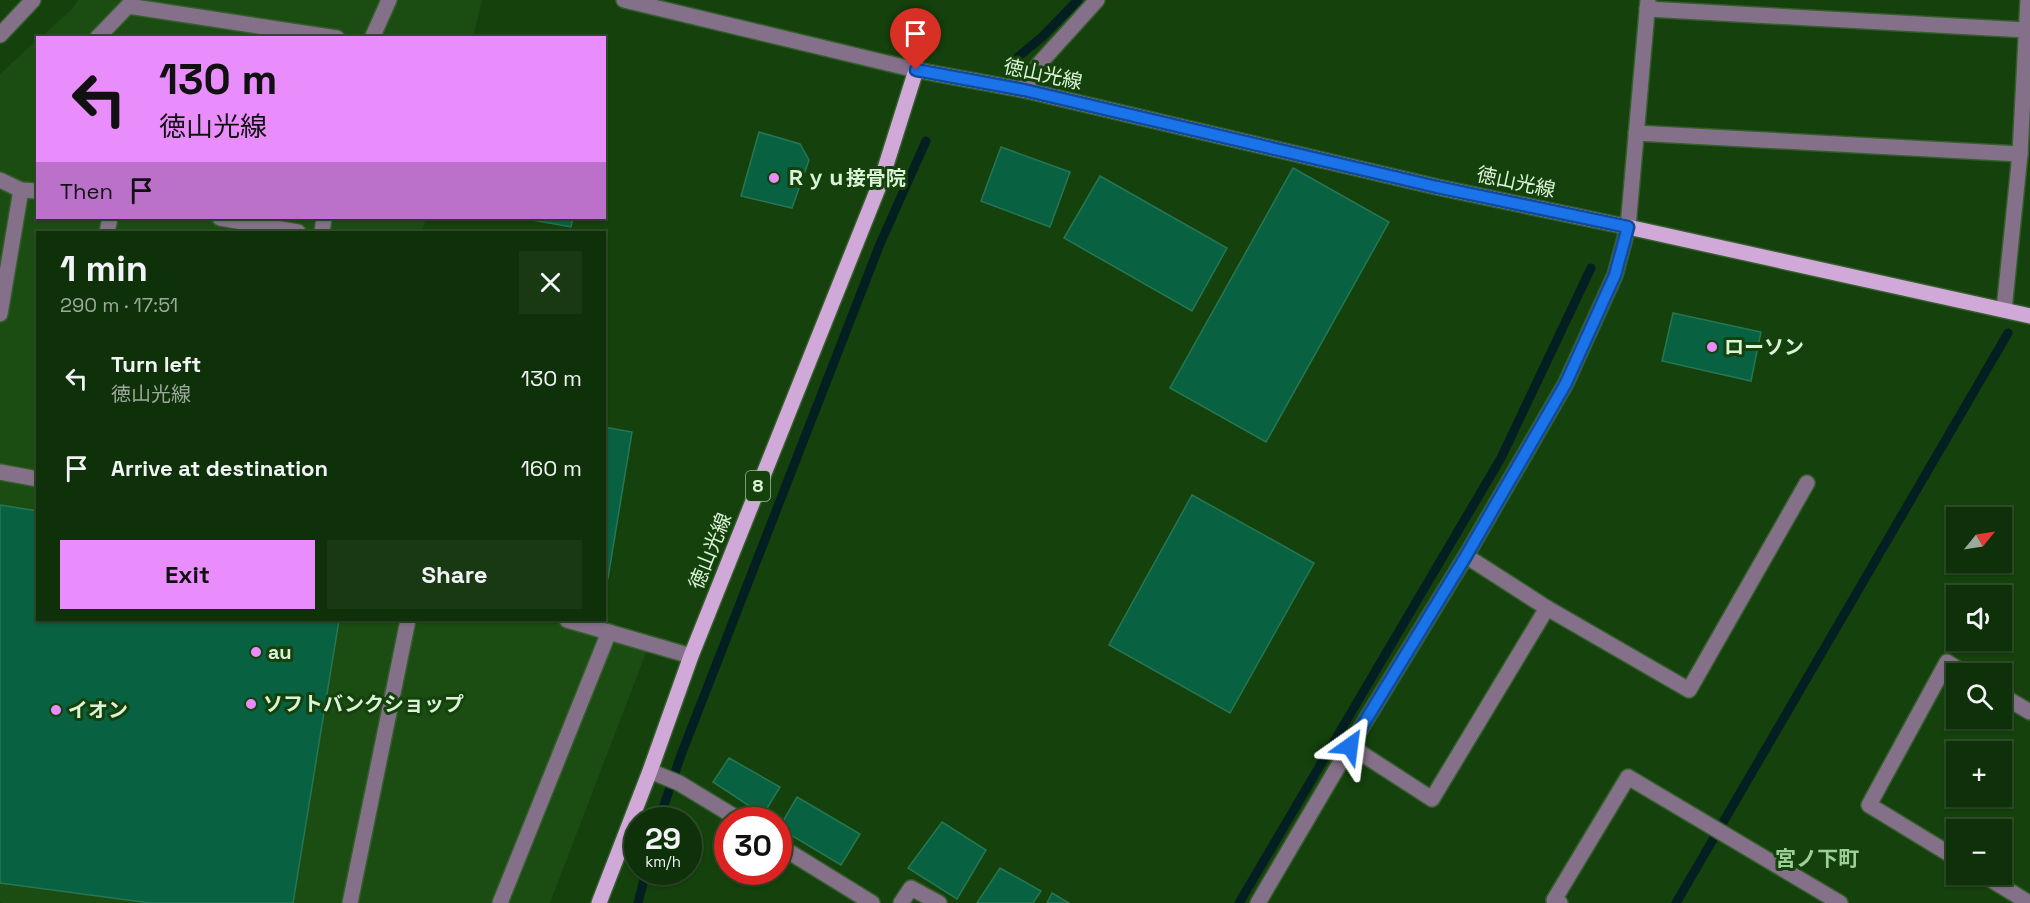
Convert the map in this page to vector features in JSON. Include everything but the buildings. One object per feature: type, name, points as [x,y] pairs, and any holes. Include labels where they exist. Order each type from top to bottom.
[{"type":"main road","name":"徳山光線","points":[[600,903],[691,656],[880,181],[916,70],[1024,90],[1437,187],[2030,316]]},
{"type":"street","points":[[0,35],[33,0]]},
{"type":"street","points":[[373,36],[389,0]]},
{"type":"street","points":[[624,0],[916,70]]},
{"type":"street","points":[[1024,90],[1039,64],[1097,0]]},
{"type":"street","points":[[2004,310],[2020,154],[2026,121],[2028,0]]},
{"type":"street","points":[[1258,903],[1350,746],[1466,556],[1566,383],[1615,275],[1628,227],[1647,4],[2026,30]]},
{"type":"street","points":[[98,36],[128,6],[324,36]]},
{"type":"street","points":[[1636,134],[2020,154]]},
{"type":"street","points":[[0,180],[21,190],[36,191]]},
{"type":"street","points":[[0,314],[21,190]]},
{"type":"street","points":[[226,219],[292,231]]},
{"type":"street","points":[[0,472],[36,479]]},
{"type":"street","points":[[1466,556],[1546,608],[1689,690],[1807,483]]},
{"type":"street","points":[[1350,746],[1432,799],[1546,608]]},
{"type":"street","points":[[350,903],[408,621]]},
{"type":"street","points":[[570,621],[691,656]]},
{"type":"street","points":[[500,903],[609,632]]},
{"type":"street","points":[[1946,664],[1869,805],[1946,852]]},
{"type":"street","points":[[2012,701],[2030,712]]},
{"type":"street","points":[[650,771],[679,783],[719,807]]},
{"type":"street","points":[[1560,903],[1554,900],[1628,777],[1840,903]]},
{"type":"street","points":[[792,854],[872,903]]},
{"type":"street","points":[[2000,885],[2029,903]]},
{"type":"street","points":[[901,903],[911,888],[939,903]]},
{"type":"shaded area","points":[[78,0],[482,0],[473,36],[42,36],[73,8]]},
{"type":"shaded area","points":[[36,41],[36,219],[426,219],[422,231],[36,231],[36,621],[570,621],[649,645],[550,903],[0,902],[0,74]]},
{"type":"waterway","points":[[1013,61],[1042,37],[1078,0]]},
{"type":"waterway","points":[[663,807],[681,755],[880,244],[926,141]]},
{"type":"waterway","points":[[1239,903],[1501,458],[1591,268]]},
{"type":"waterway","points":[[1676,903],[2008,333]]},
{"type":"waterway","points":[[638,903],[643,885]]},
{"type":"place","name":"Ｒｙｕ接骨院","points":[[774,178]]},
{"type":"place","name":"ローソン","points":[[1712,347]]},
{"type":"place","name":"au","points":[[256,652]]},
{"type":"place","name":"ソフトバンクショップ","points":[[251,704]]},
{"type":"place","name":"イオン","points":[[56,710]]},
{"type":"district","name":"宮ノ下町","points":[[1817,859]]},
{"type":"route","points":[[916,70],[1024,90],[1437,187],[1628,227],[1615,275],[1566,383],[1466,556],[1350,746]]}]
